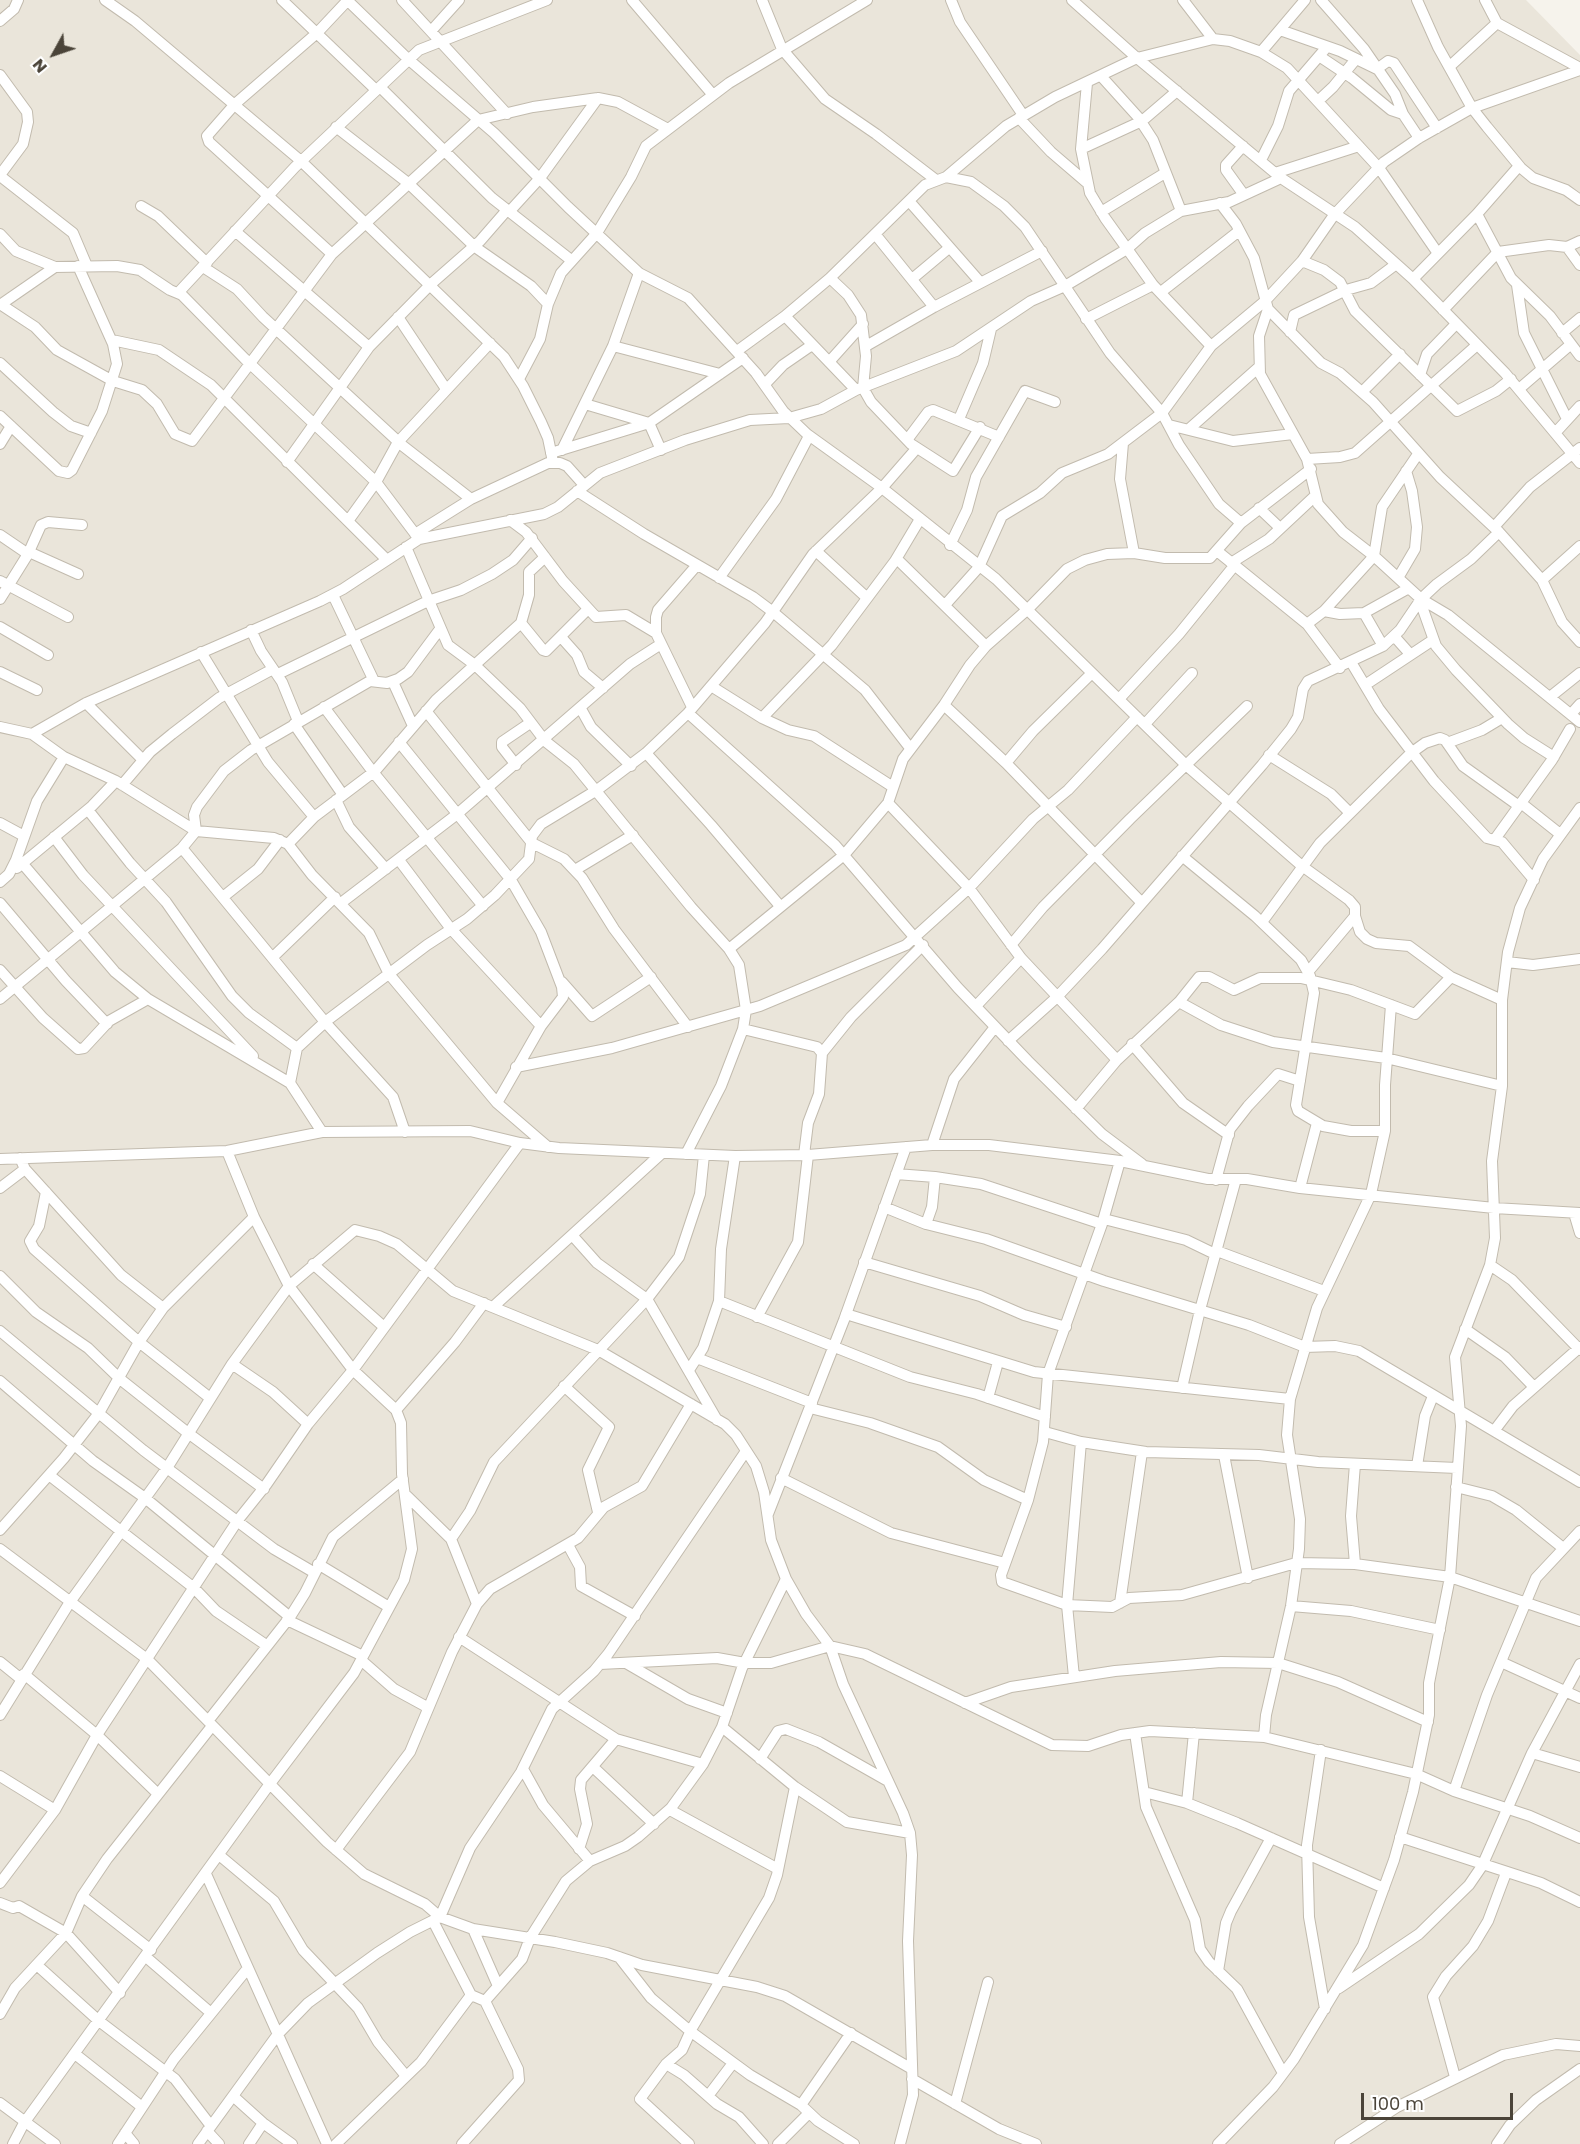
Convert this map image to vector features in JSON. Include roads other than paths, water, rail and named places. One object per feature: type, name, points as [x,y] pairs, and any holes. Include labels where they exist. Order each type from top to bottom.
[{"type":"street","points":[[0,21],[14,9],[18,0]]},
{"type":"street","points":[[107,0],[301,161],[431,284],[459,315],[504,357],[519,379],[556,455],[567,466],[580,488],[773,612],[865,690],[910,748]]},
{"type":"street","points":[[282,0],[508,211],[571,260]]},
{"type":"street","points":[[332,254],[207,140],[208,133],[235,104],[317,33],[348,0],[408,59],[478,120],[639,273],[688,298],[765,384],[789,418],[809,436],[882,488],[1028,609],[1091,674],[1187,766],[1302,866],[1349,900],[1355,908],[1360,932],[1367,939],[1376,943],[1409,946],[1451,977],[1502,1000]]},
{"type":"street","points":[[402,0],[507,114]]},
{"type":"street","points":[[178,293],[301,161],[408,59],[428,45],[547,0]]},
{"type":"street","points":[[762,0],[782,49],[825,99],[941,179],[971,182],[1004,206],[1025,226],[1110,354],[1162,413],[1179,445],[1219,504],[1240,523]]},
{"type":"street","points":[[519,379],[540,339],[553,288],[571,260],[597,233],[631,177],[646,146],[666,128],[782,49],[867,0]]},
{"type":"street","points":[[951,0],[960,22],[1021,117],[1051,152],[1086,182]]},
{"type":"street","points":[[1008,1041],[1056,998],[1269,755],[1298,717],[1305,684],[1383,646],[1394,636],[1420,600],[1437,584],[1471,559],[1530,488],[1578,455],[1511,379],[1413,279],[1355,227],[1278,176],[1137,58],[1072,0]]},
{"type":"street","points":[[1183,0],[1213,39]]},
{"type":"street","points":[[1261,52],[1305,0]]},
{"type":"street","points":[[1321,0],[1395,94],[1402,114],[1419,138]]},
{"type":"street","points":[[1416,0],[1472,108],[1519,166],[1533,178],[1566,190],[1580,200]]},
{"type":"street","points":[[1485,0],[1497,23],[1580,69]]},
{"type":"street","points":[[432,30],[456,1]]},
{"type":"street","points":[[637,2],[713,95]]},
{"type":"street","points":[[1449,67],[1497,23]]},
{"type":"street","points":[[1280,30],[1322,52],[1391,110],[1402,114]]},
{"type":"street","points":[[32,735],[86,703],[333,595],[406,547],[471,499],[556,455],[649,423],[720,374],[830,278],[925,185],[941,179],[1005,126],[1137,58],[1213,39],[1230,41],[1261,52],[1298,79],[1379,168],[1437,252]]},
{"type":"street","points":[[1322,52],[1356,59],[1377,69]]},
{"type":"street","points":[[1261,160],[1278,126],[1289,91],[1322,52]]},
{"type":"street","points":[[1318,101],[1346,74],[1356,59]]},
{"type":"street","points":[[1377,69],[1388,61],[1394,63],[1437,128]]},
{"type":"street","points":[[945,605],[979,567],[1002,516],[1040,493],[1062,473],[1097,460],[1162,413],[1211,346],[1266,305],[1302,261],[1334,215],[1379,168],[1419,138],[1472,108],[1580,69]]},
{"type":"street","points":[[0,75],[27,112],[28,122],[23,144],[0,176],[74,233],[82,266],[117,356],[113,381],[72,470],[63,473],[0,416]]},
{"type":"street","points":[[1101,76],[1142,121],[1153,140],[1181,211]]},
{"type":"street","points":[[1087,83],[1082,149],[1086,182],[1101,212],[1126,249],[1157,289],[1211,346]]},
{"type":"street","points":[[1082,149],[1142,121],[1177,91]]},
{"type":"street","points":[[55,267],[0,305],[35,327],[57,350],[113,381],[142,390],[157,404],[175,434],[190,441],[198,435],[332,254],[478,120],[586,98],[598,98],[618,102],[666,128]]},
{"type":"street","points":[[287,462],[298,443],[341,389],[369,347],[431,284],[475,247],[540,178],[598,98]]},
{"type":"street","points":[[336,127],[408,183],[475,247],[531,286],[548,304]]},
{"type":"street","points":[[1243,146],[1226,165],[1226,170],[1245,195]]},
{"type":"street","points":[[417,537],[544,514],[558,507],[600,473],[750,420],[789,418],[821,409],[859,389],[956,351],[1031,301],[1065,286],[1126,249],[1144,233],[1181,211],[1245,195],[1278,176],[1359,146]]},
{"type":"street","points":[[1413,279],[1437,252],[1477,214],[1519,166]]},
{"type":"street","points":[[1101,212],[1165,172]]},
{"type":"street","points":[[909,201],[980,282]]},
{"type":"street","points":[[1220,203],[1254,258],[1266,305],[1259,336],[1259,367],[1264,383],[1309,464],[1318,504],[1343,532],[1374,556],[1420,600],[1448,615],[1580,722]]},
{"type":"street","points":[[141,206],[158,216],[205,265],[237,289],[398,442],[471,499]]},
{"type":"street","points":[[1477,214],[1517,285],[1550,316],[1580,356]]},
{"type":"street","points":[[235,231],[369,347]]},
{"type":"street","points":[[1086,319],[1157,289],[1239,231]]},
{"type":"street","points":[[0,234],[16,251],[33,261],[55,267],[129,267],[140,270],[178,293],[376,482],[417,537]]},
{"type":"street","points":[[875,234],[934,307]]},
{"type":"street","points":[[1443,310],[1497,252],[1549,245],[1566,247],[1580,241]]},
{"type":"street","points":[[1566,247],[1580,265]]},
{"type":"street","points":[[912,279],[949,248]]},
{"type":"street","points":[[866,346],[980,282],[1042,251]]},
{"type":"street","points":[[1302,261],[1324,270],[1346,290],[1355,311],[1458,411],[1511,379]]},
{"type":"street","points":[[1290,332],[1294,315],[1346,290],[1371,283],[1395,265]]},
{"type":"street","points":[[556,455],[585,404],[613,346],[639,273]]},
{"type":"street","points":[[830,278],[848,295],[861,315],[866,346],[859,389]]},
{"type":"street","points":[[1517,285],[1524,333],[1567,419]]},
{"type":"street","points":[[1266,305],[1321,363],[1341,373],[1362,392],[1418,454],[1496,529],[1542,580],[1562,622],[1580,642]]},
{"type":"street","points":[[785,316],[829,362],[859,389],[907,441],[953,471],[980,428]]},
{"type":"street","points":[[398,317],[446,389]]},
{"type":"street","points":[[1562,333],[1580,318]]},
{"type":"street","points":[[829,362],[863,324]]},
{"type":"street","points":[[1420,375],[1427,354],[1456,324]]},
{"type":"street","points":[[959,419],[983,363],[991,329]]},
{"type":"street","points":[[112,340],[159,350],[211,385],[386,559]]},
{"type":"street","points":[[348,521],[376,482],[398,442],[490,343]]},
{"type":"street","points":[[765,384],[783,366],[812,345]]},
{"type":"street","points":[[729,949],[844,855],[888,803],[910,748],[944,705],[970,665],[986,646],[1028,609],[1067,569],[1107,554],[1134,553],[1166,558],[1206,560],[1217,551],[1240,523],[1309,464],[1351,455],[1477,345]]},
{"type":"street","points":[[1519,389],[1570,345]]},
{"type":"street","points":[[613,346],[720,374]]},
{"type":"street","points":[[1362,392],[1400,354]]},
{"type":"street","points":[[0,363],[71,426],[91,433]]},
{"type":"street","points":[[1189,429],[1259,367]]},
{"type":"street","points":[[950,545],[967,510],[976,477],[1025,391],[1055,402]]},
{"type":"street","points":[[585,404],[649,423],[661,450]]},
{"type":"street","points":[[1556,432],[1580,406]]},
{"type":"street","points":[[907,441],[931,410],[959,419],[999,437]]},
{"type":"street","points":[[1169,425],[1233,441],[1293,434]]},
{"type":"street","points":[[0,444],[11,426]]},
{"type":"street","points":[[719,578],[776,500],[809,436]]},
{"type":"street","points":[[1123,443],[1120,479],[1134,553]]},
{"type":"street","points":[[291,1083],[297,1048],[325,1022],[483,906],[511,880],[529,859],[534,831],[541,824],[631,766],[690,710],[773,612],[816,551],[882,488],[916,449]]},
{"type":"street","points":[[1306,624],[1324,611],[1374,556],[1382,507],[1418,454]]},
{"type":"street","points":[[1398,578],[1414,549],[1417,527],[1412,491],[1406,471]]},
{"type":"street","points":[[1119,699],[1179,634],[1233,564],[1269,539],[1315,496]]},
{"type":"street","points":[[1259,508],[1280,528]]},
{"type":"street","points":[[762,718],[823,655],[897,559],[920,519]]},
{"type":"street","points":[[510,520],[520,525],[532,538],[588,609],[600,618],[626,615],[656,633]]},
{"type":"street","points":[[0,599],[4,584],[29,553],[44,523],[82,525]]},
{"type":"street","points":[[0,535],[29,553],[78,574]]},
{"type":"street","points":[[0,882],[88,810],[172,734],[226,695],[353,638],[428,601],[461,590],[507,565],[532,538]]},
{"type":"street","points":[[1542,580],[1580,546]]},
{"type":"street","points":[[406,547],[448,645],[474,664],[520,708],[544,741],[574,764],[691,907],[729,949],[739,965],[746,1010],[743,1029],[721,1086],[686,1154]]},
{"type":"street","points":[[816,551],[866,597]]},
{"type":"street","points":[[1217,551],[1306,624],[1340,668]]},
{"type":"street","points":[[223,897],[258,869],[284,842],[314,817],[373,772],[426,711],[474,664],[521,623],[529,595],[529,572],[545,556]]},
{"type":"street","points":[[897,559],[986,646]]},
{"type":"street","points":[[697,565],[658,610],[656,633],[690,710],[844,855],[1008,1041],[1102,1134],[1145,1166]]},
{"type":"street","points":[[4,584],[68,617]]},
{"type":"street","points":[[1324,611],[1347,615],[1364,613],[1409,588]]},
{"type":"street","points":[[333,595],[374,681]]},
{"type":"street","points":[[1420,600],[1433,640],[1456,670],[1524,738],[1554,757]]},
{"type":"street","points":[[521,623],[545,651],[588,609]]},
{"type":"street","points":[[1364,613],[1383,646]]},
{"type":"street","points":[[0,627],[48,655]]},
{"type":"street","points":[[0,999],[182,848],[196,831],[194,816],[212,785],[224,771],[259,745],[324,707],[374,681],[393,682],[408,672],[440,629]]},
{"type":"street","points":[[251,630],[275,672],[296,722],[339,798],[349,827],[386,869]]},
{"type":"street","points":[[1394,636],[1410,654]]},
{"type":"street","points":[[561,637],[577,656],[584,672],[603,688]]},
{"type":"street","points":[[1365,686],[1433,640]]},
{"type":"street","points":[[273,957],[304,924],[399,860],[516,765],[630,664],[661,644]]},
{"type":"street","points":[[201,652],[275,772],[314,817]]},
{"type":"street","points":[[1351,662],[1411,753],[1487,837],[1495,839],[1507,848],[1534,880]]},
{"type":"street","points":[[0,672],[37,690]]},
{"type":"street","points":[[757,1317],[798,1242],[808,1123],[819,1094],[822,1053],[851,1017],[920,941],[932,918],[969,888],[1033,819],[1192,673]]},
{"type":"street","points":[[1550,697],[1580,673]]},
{"type":"street","points":[[1006,763],[1033,731],[1091,674]]},
{"type":"street","points":[[393,682],[413,726]]},
{"type":"street","points":[[711,686],[762,718],[788,730],[814,736],[893,787]]},
{"type":"street","points":[[86,703],[143,760]]},
{"type":"street","points":[[1571,714],[1580,704]]},
{"type":"street","points":[[944,705],[1006,763],[1141,903]]},
{"type":"street","points":[[1011,945],[1043,908],[1130,819],[1247,706]]},
{"type":"street","points":[[324,707],[373,772],[483,906]]},
{"type":"street","points":[[581,709],[591,727],[631,766]]},
{"type":"street","points":[[426,711],[532,843],[564,859],[575,870],[614,929],[688,1027]]},
{"type":"street","points":[[1447,743],[1482,730],[1502,718]]},
{"type":"street","points":[[516,765],[502,747],[502,742],[530,723]]},
{"type":"street","points":[[0,727],[32,735],[64,757],[119,783],[196,831],[284,842],[312,875],[369,933],[389,974],[497,1103],[548,1147]]},
{"type":"street","points":[[1495,839],[1554,757],[1570,729]]},
{"type":"street","points":[[1262,922],[1302,866],[1350,813],[1411,753],[1425,743],[1440,738],[1447,743],[1462,766],[1560,834]]},
{"type":"street","points":[[399,742],[511,880],[541,932],[560,979],[563,997],[541,1026],[497,1103]]},
{"type":"street","points":[[646,753],[780,906]]},
{"type":"street","points":[[1269,755],[1331,794],[1350,813]]},
{"type":"street","points":[[9,874],[37,801],[64,757]]},
{"type":"street","points":[[888,803],[969,888],[1011,945],[1056,998],[1117,1060]]},
{"type":"street","points":[[1218,2144],[1235,2129],[1283,2073],[1363,1945],[1400,1837],[1428,1722],[1430,1683],[1450,1577],[1461,1426],[1455,1357],[1490,1265],[1495,1238],[1492,1161],[1502,1086],[1502,1000],[1507,962],[1521,908],[1543,859],[1580,808]]},
{"type":"street","points":[[88,810],[130,863],[145,878],[239,1004],[297,1048]]},
{"type":"street","points":[[0,823],[24,836]]},
{"type":"street","points":[[575,870],[633,835]]},
{"type":"street","points":[[54,837],[83,875],[113,905],[144,942],[262,1065]]},
{"type":"street","points":[[182,848],[325,1022],[393,1097],[405,1132]]},
{"type":"street","points":[[1182,856],[1262,922],[1296,955],[1310,976],[1314,993],[1296,1108],[1317,1122],[1351,1131],[1385,1131]]},
{"type":"street","points":[[399,860],[451,929],[541,1026]]},
{"type":"street","points":[[22,863],[115,972],[148,999],[291,1083],[322,1132]]},
{"type":"street","points":[[0,903],[107,1024]]},
{"type":"street","points":[[1310,976],[1355,916]]},
{"type":"street","points":[[516,1067],[612,1048],[746,1010],[920,941]]},
{"type":"street","points":[[976,1006],[1022,958]]},
{"type":"street","points":[[1507,962],[1533,965],[1580,959]]},
{"type":"street","points":[[0,970],[43,1018],[78,1049],[84,1048],[107,1024],[148,999]]},
{"type":"street","points":[[1076,1109],[1117,1060],[1179,1002],[1199,977],[1204,976],[1234,990],[1260,978],[1310,976],[1415,1014],[1451,977]]},
{"type":"street","points":[[560,979],[592,1016],[651,977]]},
{"type":"street","points":[[1179,1002],[1221,1024],[1273,1042],[1386,1058],[1502,1086]]},
{"type":"street","points":[[1264,1737],[1291,1606],[1300,1519],[1287,1435],[1290,1399],[1324,1291],[1371,1194],[1385,1131],[1386,1058],[1391,1005]]},
{"type":"street","points":[[932,1145],[954,1079],[995,1027]]},
{"type":"street","points":[[743,1029],[818,1047],[822,1053]]},
{"type":"street","points":[[1132,1044],[1183,1103],[1229,1135]]},
{"type":"street","points":[[1216,1180],[1229,1135],[1248,1106],[1280,1073],[1300,1081]]},
{"type":"street","points":[[1300,1188],[1317,1122]]},
{"type":"street","points":[[0,1159],[227,1150],[322,1132],[470,1131],[548,1147],[735,1156],[806,1155],[932,1145],[998,1146],[1120,1161],[1216,1180],[1236,1179],[1494,1209],[1577,1213],[1580,1233]]},
{"type":"street","points":[[0,1883],[55,1810],[97,1735],[238,1520],[264,1488],[308,1424],[353,1370],[520,1143]]},
{"type":"street","points":[[766,1517],[811,1406],[831,1346],[846,1314],[906,1147]]},
{"type":"street","points":[[13,2144],[24,2122],[149,1954],[362,1658],[404,1580],[412,1550],[407,1496],[403,1479],[401,1423],[396,1410],[353,1370],[289,1286],[254,1216],[227,1150]]},
{"type":"street","points":[[396,1410],[489,1304],[572,1235],[662,1153]]},
{"type":"street","points":[[451,1539],[470,1510],[494,1462],[648,1299],[679,1257],[700,1194],[704,1155]]},
{"type":"street","points":[[689,1370],[697,1358],[719,1301],[722,1249],[735,1156]]},
{"type":"street","points":[[20,1158],[25,1169],[121,1275],[163,1308]]},
{"type":"street","points":[[1120,1161],[1103,1222],[1048,1374],[1046,1432],[1028,1500],[1005,1563],[1001,1579],[1004,1584],[1067,1605],[1112,1607],[1129,1598],[1182,1595],[1296,1563],[1355,1564],[1450,1577],[1580,1621]]},
{"type":"street","points":[[0,1188],[25,1169]]},
{"type":"street","points":[[896,1174],[981,1184],[1103,1222],[1186,1240],[1324,1291]]},
{"type":"street","points":[[926,1224],[932,1207],[935,1177]]},
{"type":"street","points":[[1182,1389],[1200,1310],[1236,1179]]},
{"type":"street","points":[[46,1192],[43,1215],[31,1245],[139,1342],[210,1398]]},
{"type":"street","points":[[884,1207],[926,1224],[986,1239],[1305,1347],[1335,1346],[1359,1351],[1580,1482]]},
{"type":"street","points":[[0,1530],[76,1444],[99,1413],[139,1342],[163,1308],[254,1216]]},
{"type":"street","points":[[0,1715],[70,1602],[167,1468],[232,1364],[289,1286],[347,1234],[360,1230],[397,1244],[453,1290],[598,1350],[730,1428],[756,1466],[764,1492],[771,1540],[786,1579],[806,1614],[830,1646],[843,1684],[886,1780],[903,1812],[910,1833],[912,1855],[908,1941],[911,2106],[900,2144]]},
{"type":"street","points":[[572,1235],[597,1263],[648,1299],[717,1421]]},
{"type":"street","points":[[864,1262],[980,1296],[1024,1315],[1066,1327]]},
{"type":"street","points":[[313,1264],[384,1327]]},
{"type":"street","points":[[1490,1265],[1512,1280],[1579,1348],[1513,1406],[1494,1431]]},
{"type":"street","points":[[0,1276],[28,1306],[87,1348],[120,1379],[188,1433],[264,1488]]},
{"type":"street","points":[[719,1301],[910,1377],[1045,1417]]},
{"type":"street","points":[[846,1314],[967,1350],[998,1362],[1048,1374],[1290,1399]]},
{"type":"street","points":[[1465,1329],[1505,1357],[1534,1387]]},
{"type":"street","points":[[0,1330],[167,1468],[274,1549],[316,1568],[389,1607]]},
{"type":"street","points":[[697,1358],[811,1406],[938,1446],[984,1480],[1028,1500]]},
{"type":"street","points":[[987,1398],[998,1362]]},
{"type":"street","points":[[232,1364],[273,1392],[308,1424]]},
{"type":"street","points":[[0,1381],[76,1444],[93,1461],[145,1498],[215,1555],[288,1619],[362,1658],[394,1689],[427,1707]]},
{"type":"street","points":[[564,1386],[609,1427],[588,1470],[598,1512]]},
{"type":"street","points":[[1417,1466],[1425,1416],[1433,1396]]},
{"type":"street","points":[[336,1850],[410,1752],[427,1707],[477,1604],[490,1589],[578,1538],[598,1512],[642,1486],[691,1404]]},
{"type":"street","points":[[1046,1432],[1081,1442],[1142,1452],[1457,1468]]},
{"type":"street","points":[[1074,1677],[1067,1605],[1081,1442]]},
{"type":"street","points":[[198,2144],[278,2034],[308,2003],[410,1932],[437,1919],[470,1848],[523,1769],[531,1749],[557,1703],[600,1664],[746,1451]]},
{"type":"street","points":[[1119,1603],[1142,1452]]},
{"type":"street","points":[[1224,1455],[1248,1578]]},
{"type":"street","points":[[1355,1464],[1351,1516],[1355,1564]]},
{"type":"street","points":[[49,1475],[194,1588],[216,1611],[266,1645]]},
{"type":"street","points":[[781,1478],[891,1533],[1005,1563]]},
{"type":"street","points":[[0,2014],[15,1988],[38,1966],[66,1933],[82,1896],[106,1859],[158,1794],[266,1645],[288,1619],[333,1537],[403,1479]]},
{"type":"street","points":[[1456,1487],[1492,1496],[1516,1510],[1563,1548]]},
{"type":"street","points":[[407,1496],[451,1539],[477,1604]]},
{"type":"street","points":[[1454,1791],[1500,1662],[1536,1578],[1580,1531]]},
{"type":"street","points":[[568,1545],[580,1567],[581,1586],[635,1616]]},
{"type":"street","points":[[0,1549],[147,1659],[269,1785],[364,1874],[425,1904],[437,1919],[471,1995],[484,2001],[518,2069],[519,2080],[464,2143]]},
{"type":"street","points":[[484,2001],[522,1959],[530,1938],[566,1881],[590,1861],[625,1846],[654,1824],[670,1810],[703,1764],[722,1727],[745,1663],[786,1579]]},
{"type":"street","points":[[1291,1606],[1351,1611],[1440,1630]]},
{"type":"street","points":[[459,1637],[557,1703],[616,1739],[703,1764]]},
{"type":"street","points":[[600,1664],[717,1658],[745,1663],[771,1663],[830,1646],[865,1654],[1052,1745],[1088,1746],[1134,1733],[1194,1733],[1264,1737],[1416,1774],[1454,1791],[1506,1807],[1580,1838]]},
{"type":"street","points":[[0,1662],[23,1677],[97,1735],[158,1794]]},
{"type":"street","points":[[965,1703],[1011,1687],[1074,1677],[1221,1662],[1278,1664],[1338,1682],[1428,1722]]},
{"type":"street","points":[[1500,1662],[1580,1698]]},
{"type":"street","points":[[626,1663],[688,1699],[727,1713]]},
{"type":"street","points":[[1336,1990],[1419,1934],[1469,1885],[1482,1866],[1506,1807],[1532,1753],[1580,1664]]},
{"type":"street","points":[[722,1727],[795,1787],[847,1821],[910,1833]]},
{"type":"street","points":[[760,1759],[778,1731],[786,1730],[819,1742],[886,1780]]},
{"type":"street","points":[[1134,1733],[1146,1807],[1195,1920],[1200,1949],[1237,1989],[1283,2073]]},
{"type":"street","points":[[1187,1803],[1194,1733]]},
{"type":"street","points":[[579,1849],[587,1824],[580,1789],[581,1780],[616,1739]]},
{"type":"street","points":[[1321,1750],[1307,1853],[1309,1917],[1324,2009]]},
{"type":"street","points":[[1532,1753],[1580,1767]]},
{"type":"street","points":[[592,1767],[654,1824]]},
{"type":"street","points":[[523,1769],[543,1805],[590,1861]]},
{"type":"street","points":[[0,1776],[55,1810]]},
{"type":"street","points":[[689,2144],[640,2102],[641,2096],[666,2064],[682,2050],[690,2031],[769,1898],[778,1869],[795,1787]]},
{"type":"street","points":[[1144,1792],[1187,1803],[1384,1888]]},
{"type":"street","points":[[670,1810],[778,1869]]},
{"type":"street","points":[[1400,1837],[1450,1852],[1482,1866],[1541,1883],[1580,1902]]},
{"type":"street","points":[[1218,1971],[1228,1917],[1271,1838]]},
{"type":"street","points":[[219,1856],[269,1895],[282,1912],[303,1950],[336,1982],[358,2008],[378,2042],[406,2076]]},
{"type":"street","points":[[1455,2078],[1433,1997],[1446,1976],[1473,1946],[1488,1921],[1506,1873]]},
{"type":"street","points":[[206,1875],[327,2144]]},
{"type":"street","points":[[82,1896],[149,1954],[211,2013]]},
{"type":"street","points":[[0,1904],[13,1908],[19,1906],[66,1933],[120,1993]]},
{"type":"street","points":[[437,1919],[473,1929],[530,1938],[619,1957],[642,1965],[757,1987],[785,1996],[851,2033],[955,2104],[999,2129],[1036,2144]]},
{"type":"street","points":[[473,1929],[498,1986]]},
{"type":"street","points":[[619,1957],[651,1998],[690,2031],[733,2063],[801,2105],[808,2114],[854,2144]]},
{"type":"street","points":[[38,1966],[99,2021],[178,2082],[219,2144]]},
{"type":"street","points":[[118,2144],[165,2072],[248,1968]]},
{"type":"street","points":[[955,2104],[988,1982]]},
{"type":"street","points":[[336,2144],[357,2126],[430,2052],[471,1995]]},
{"type":"street","points":[[801,2105],[851,2033]]},
{"type":"street","points":[[1340,2144],[1397,2107],[1503,2055],[1556,2044],[1580,2046]]},
{"type":"street","points":[[75,2054],[142,2107]]},
{"type":"street","points":[[708,2096],[733,2063]]},
{"type":"street","points":[[666,2064],[739,2117],[763,2144]]},
{"type":"street","points":[[1497,2144],[1510,2125],[1536,2100],[1580,2069]]},
{"type":"street","points":[[233,2096],[263,2123],[292,2144]]},
{"type":"street","points":[[0,2103],[55,2144]]},
{"type":"street","points":[[778,2144],[808,2114]]},
{"type":"street","points":[[249,2144],[263,2123]]},
{"type":"street","points":[[125,2133],[134,2144]]}]
